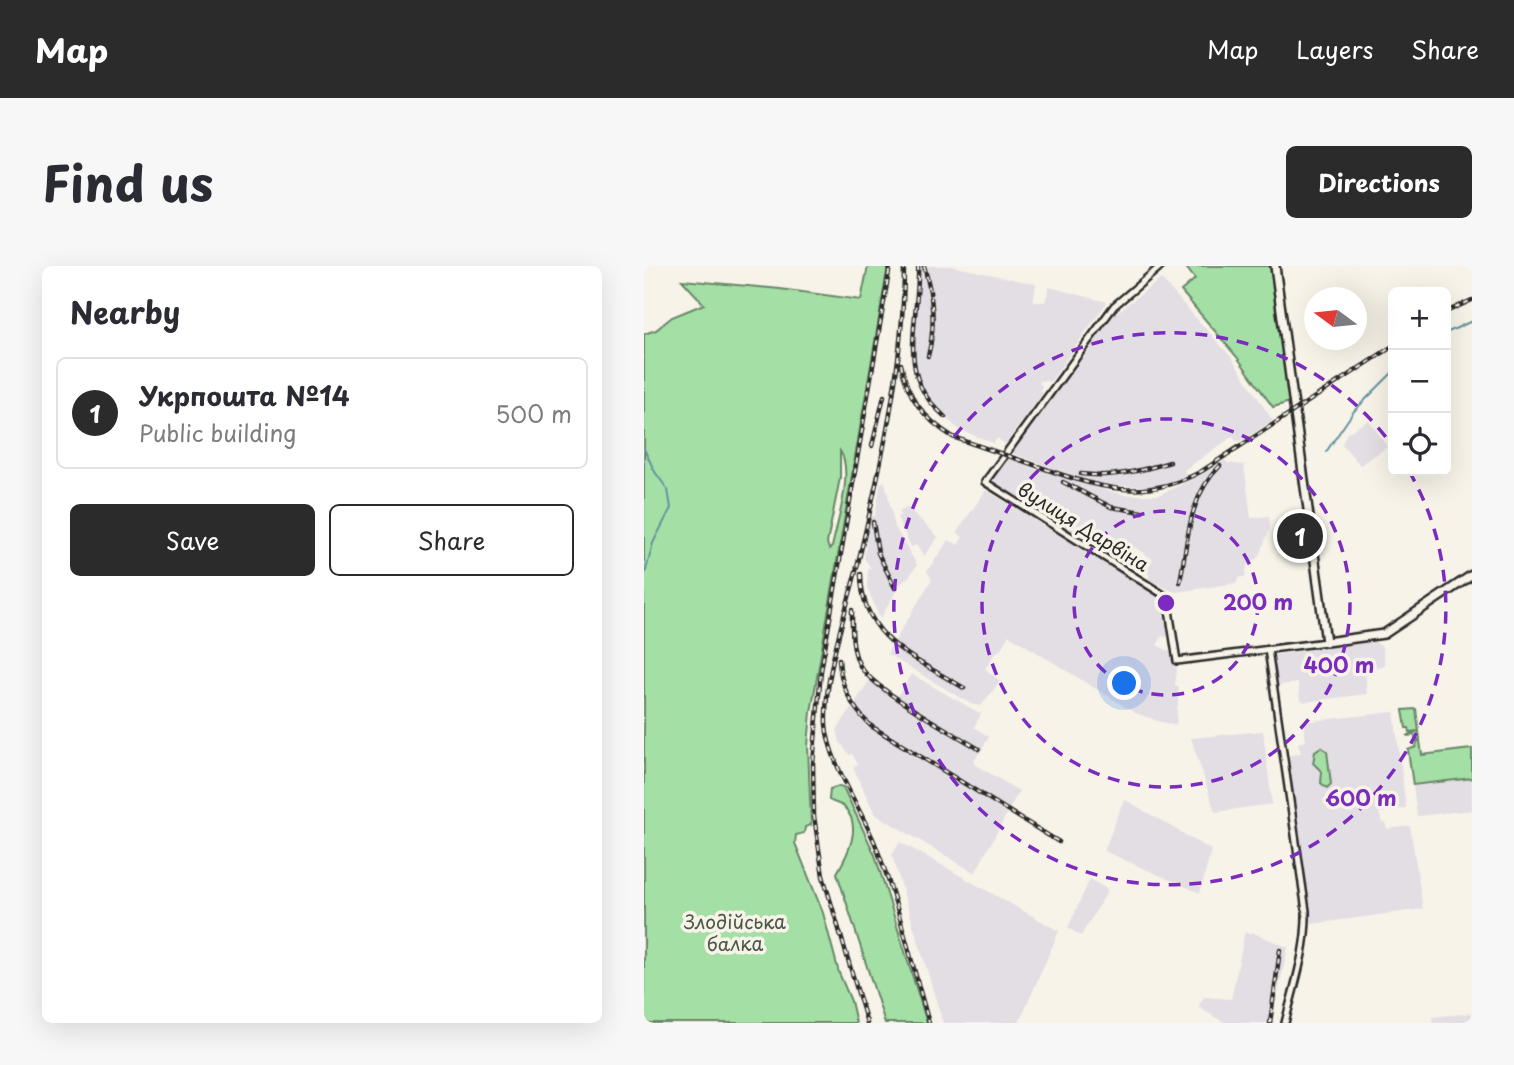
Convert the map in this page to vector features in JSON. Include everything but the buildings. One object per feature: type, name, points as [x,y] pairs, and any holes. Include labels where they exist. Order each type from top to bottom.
[{"type":"main road","points":[[1275,266],[1326,642],[1384,634],[1472,575]]},
{"type":"street","name":"вулиця Дарвіна","points":[[1161,266],[1114,306],[985,482],[1167,597],[1177,661],[1268,649]]},
{"type":"street","points":[[1285,1023],[1303,950],[1306,912],[1268,649],[1326,642]]},
{"type":"shaded area","points":[[917,266],[951,266],[1036,284],[1033,302],[1045,302],[1049,287],[1107,302],[1050,382],[1040,380],[1040,390],[1043,393],[1005,444],[997,438],[994,443],[960,430],[933,408],[918,387],[911,365],[910,342]]},
{"type":"shaded area","points":[[1161,279],[1232,358],[1273,421],[1241,441],[1236,441],[1233,436],[1184,470],[1187,476],[1157,487],[1089,481],[1014,454],[1116,313]]},
{"type":"shaded area","points":[[1369,420],[1387,447],[1360,465],[1342,444],[1347,433]]},
{"type":"shaded area","points":[[1007,458],[1040,471],[1042,469],[1126,495],[1159,495],[1225,460],[1227,463],[1244,465],[1251,518],[1269,516],[1270,528],[1259,557],[1247,565],[1245,577],[1240,577],[1236,583],[1172,591],[1148,579],[1150,575],[1146,572],[1153,559],[1134,547],[1123,562],[1083,537],[1079,538],[991,482]]},
{"type":"shaded area","points":[[881,482],[885,482],[895,527],[917,565],[900,584],[880,619],[867,587],[868,570],[871,568],[864,558],[871,516],[875,516]]},
{"type":"shaded area","points":[[986,490],[1166,602],[1173,638],[1162,636],[1157,645],[1174,654],[1177,670],[1175,685],[1179,687],[1176,725],[1135,713],[1009,635],[985,669],[1000,681],[981,706],[971,704],[887,654],[932,579],[927,571],[949,540],[958,545],[963,537],[957,532]]},
{"type":"shaded area","points":[[907,507],[938,537],[924,556],[916,545],[911,547],[897,517],[901,515],[899,511]]},
{"type":"shaded area","points":[[1373,641],[1382,647],[1385,666],[1365,669],[1367,694],[1304,702],[1300,700],[1298,683],[1277,685],[1274,655]]},
{"type":"shaded area","points":[[911,674],[981,714],[974,727],[989,737],[973,763],[1019,791],[975,873],[875,814],[853,767],[858,764],[840,742],[837,730],[871,678],[898,696]]},
{"type":"shaded area","points":[[1394,712],[1406,808],[1379,813],[1387,829],[1410,826],[1423,909],[1312,924],[1288,756],[1301,753],[1298,743],[1306,741],[1303,722]]},
{"type":"shaded area","points":[[1263,731],[1272,804],[1215,812],[1191,738]]},
{"type":"shaded area","points":[[1472,778],[1472,810],[1417,816],[1413,785]]},
{"type":"shaded area","points":[[1124,799],[1211,850],[1200,893],[1104,851]]},
{"type":"shaded area","points":[[900,842],[1059,931],[1019,1023],[943,1023],[892,855]]},
{"type":"shaded area","points":[[1090,879],[1108,890],[1081,936],[1068,928]]},
{"type":"shaded area","points":[[1245,932],[1288,947],[1273,1023],[1225,1023],[1198,1007],[1204,997],[1231,999]]},
{"type":"shaded area","points":[[1472,1013],[1472,1023],[1432,1023],[1433,1017]]},
{"type":"green space","name":"Злодійська балка","points":[[868,266],[888,266],[811,712],[808,746],[811,825],[805,827],[804,833],[796,835],[795,843],[823,913],[856,1023],[644,1023],[644,334],[656,330],[672,317],[704,304],[682,280],[861,300]],"holes":[[[840,451],[844,460],[843,498],[832,547],[829,549],[827,543],[840,478]]]},
{"type":"green space","points":[[1185,266],[1270,266],[1290,402],[1273,407],[1237,357],[1181,291],[1195,279]]},
{"type":"green space","points":[[1416,709],[1420,739],[1416,740],[1414,735],[1407,736],[1418,731],[1410,732],[1409,728],[1406,728],[1403,710]]},
{"type":"green space","points":[[1417,741],[1420,741],[1422,755],[1472,749],[1472,778],[1413,785],[1408,750],[1416,747]]},
{"type":"green space","points":[[1321,747],[1327,751],[1331,784],[1327,788],[1321,783],[1322,772],[1313,763],[1315,751]]},
{"type":"green space","points":[[843,787],[875,855],[927,1023],[885,1023],[837,873],[849,849],[853,831],[850,815],[844,807],[829,800],[830,789]]},
{"type":"waterway","points":[[1451,331],[1472,321]]},
{"type":"waterway","points":[[1326,452],[1354,411],[1388,377]]},
{"type":"waterway","points":[[644,449],[655,472],[668,490],[671,508],[653,543],[644,578]]},
{"type":"railway","points":[[867,1023],[823,876],[814,816],[813,764],[821,671],[890,266]]},
{"type":"railway","points":[[904,266],[900,341],[890,416],[867,526],[832,664],[826,724],[839,769],[870,832],[884,868],[929,1023]]},
{"type":"railway","points":[[918,266],[913,344],[916,374],[926,395],[945,417]]},
{"type":"railway","points":[[924,266],[932,311],[928,356]]},
{"type":"railway","points":[[1451,310],[1472,300]]},
{"type":"railway","points":[[901,364],[912,397],[918,406],[933,423],[953,437],[1082,481],[1121,489],[1140,489],[1181,481],[1202,471],[1388,349]]},
{"type":"railway","points":[[872,446],[884,396]]},
{"type":"railway","points":[[1081,474],[1126,473],[1170,462]]},
{"type":"railway","points":[[1180,582],[1195,505],[1209,478],[1220,466]]},
{"type":"railway","points":[[1063,482],[1111,507],[1142,512]]},
{"type":"railway","points":[[873,522],[878,553],[895,588]]},
{"type":"railway","points":[[861,574],[863,596],[870,615],[881,631],[894,645],[910,656],[964,688]]},
{"type":"railway","points":[[852,610],[855,651],[866,674],[895,697],[979,749]]},
{"type":"railway","points":[[839,659],[848,696],[871,726],[1059,842]]},
{"type":"railway","points":[[1270,1023],[1280,950]]},
{"type":"place","name":"Укрпошта №14","points":[[1300,536]]}]
